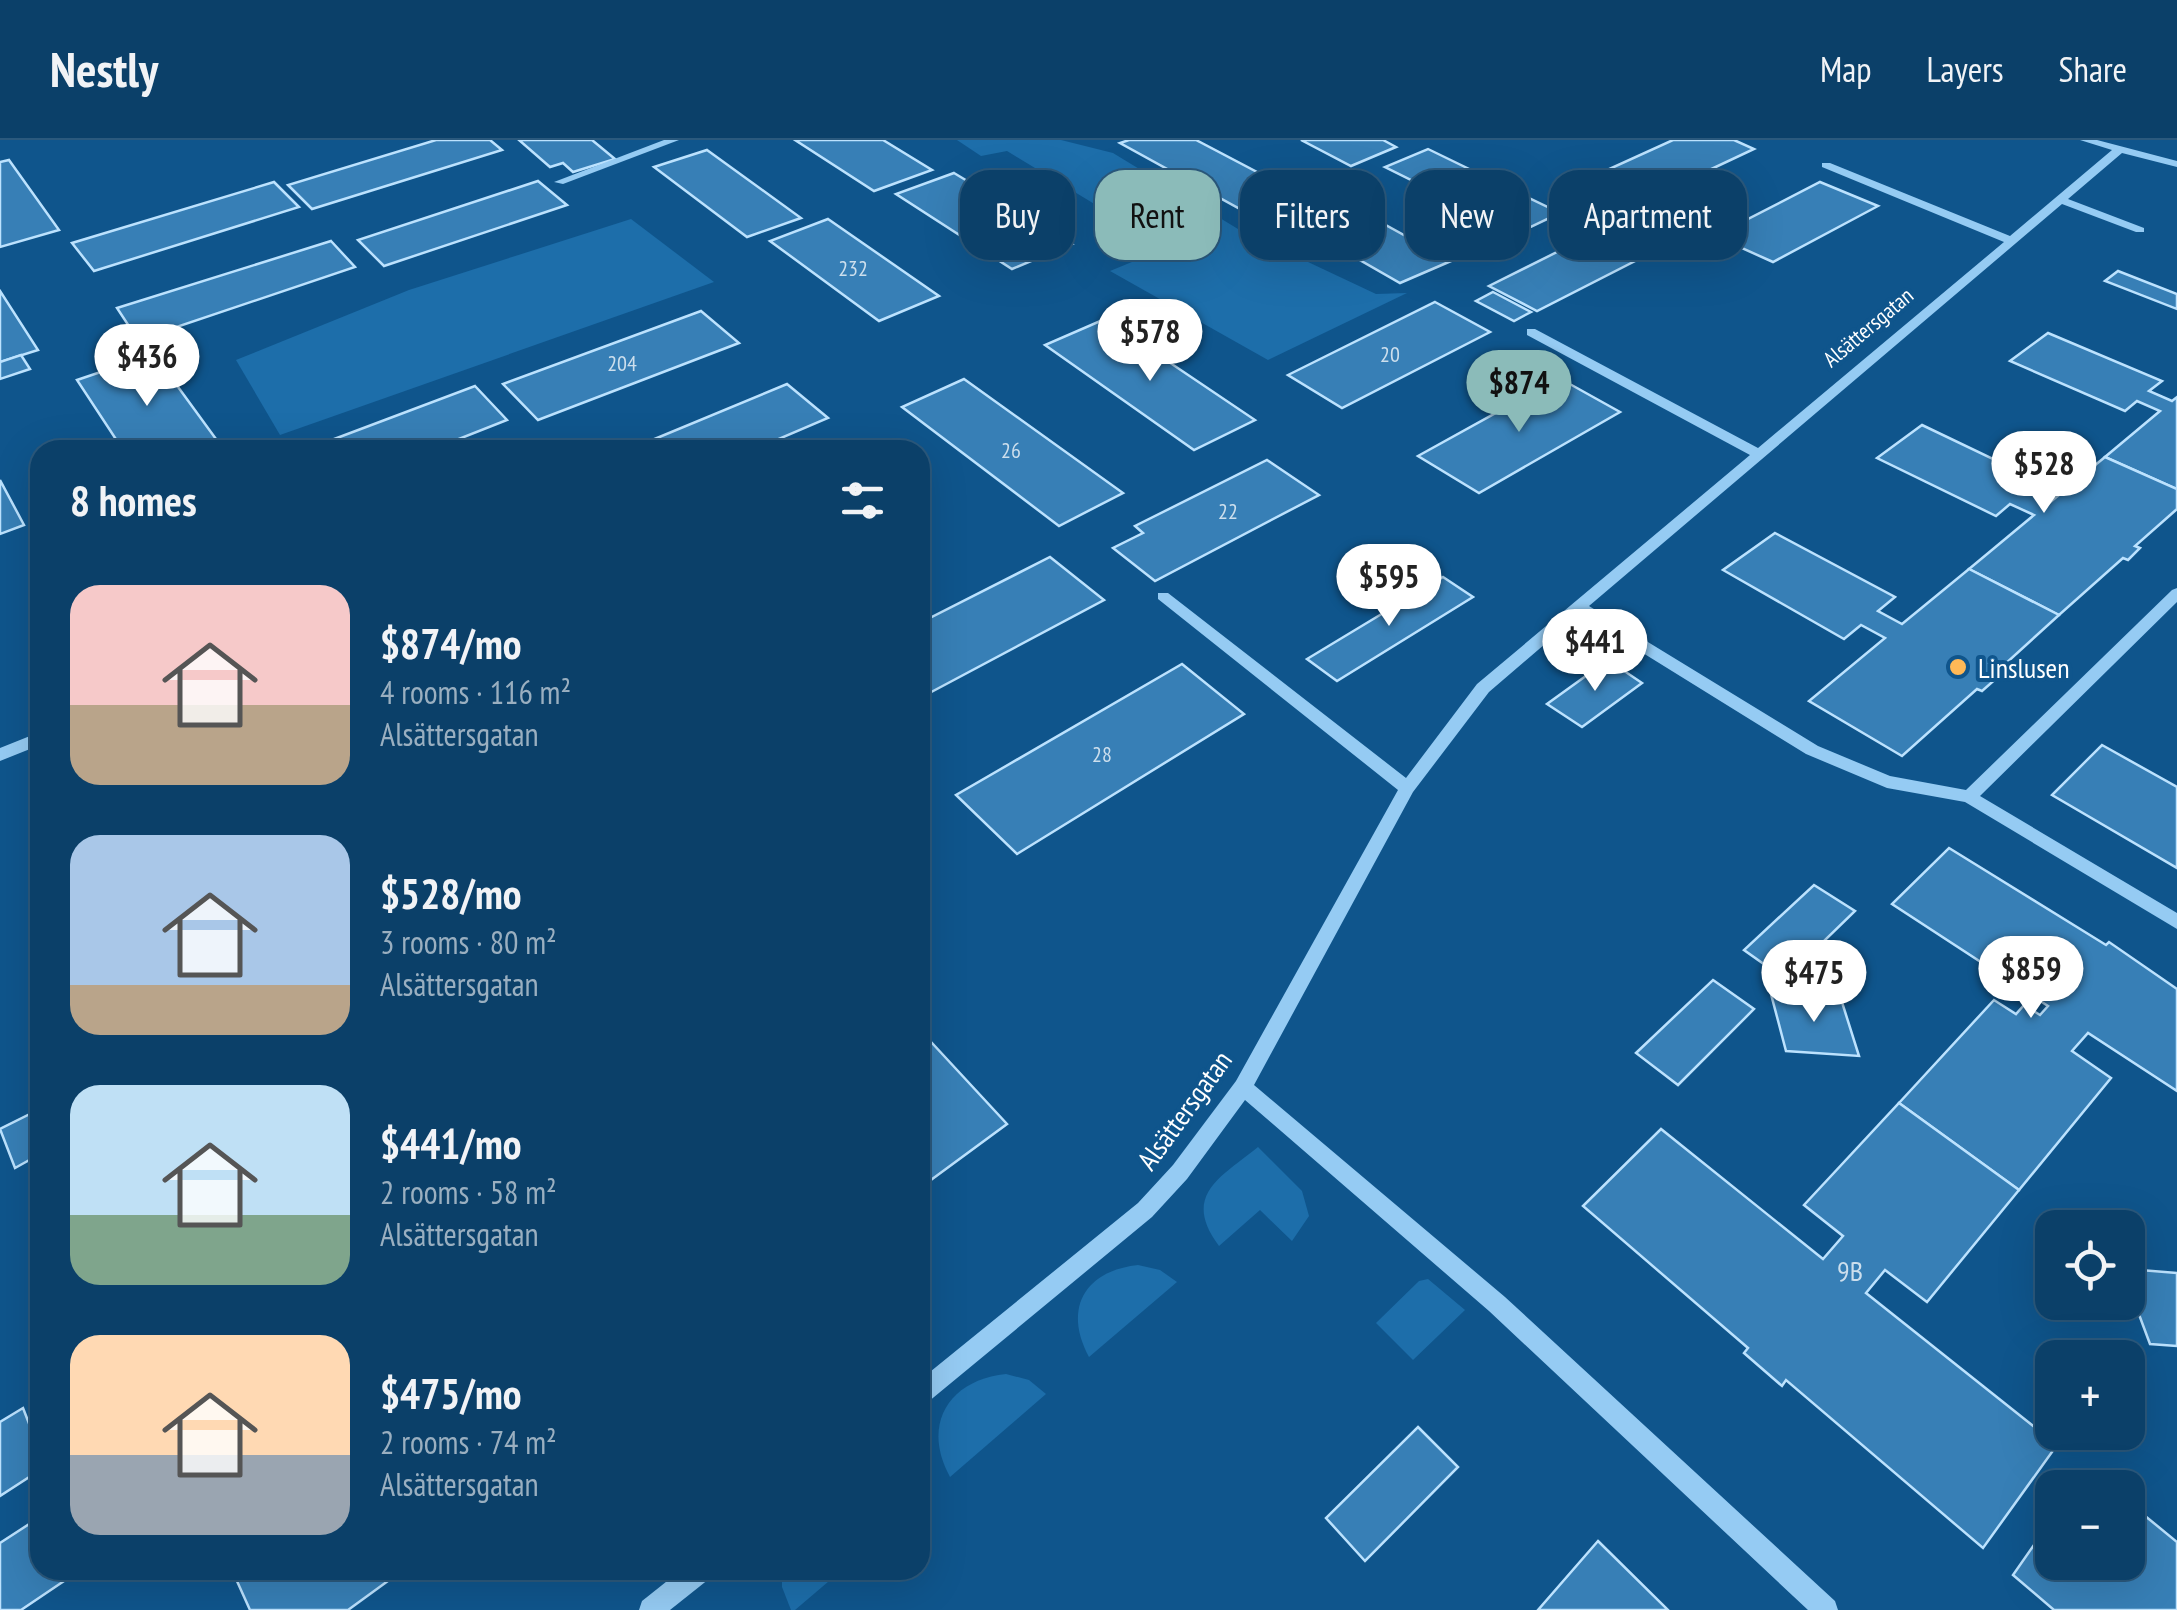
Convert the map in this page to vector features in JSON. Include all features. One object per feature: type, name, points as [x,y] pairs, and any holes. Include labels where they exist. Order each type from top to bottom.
[{"type":"street","points":[[559,182],[674,140]]},
{"type":"street","points":[[2085,140],[2177,164]]},
{"type":"street","name":"Alsättersgatan","points":[[930,1386],[1146,1210],[1243,1086],[1407,788],[1483,688],[2120,148]]},
{"type":"street","points":[[1826,165],[2012,241]]},
{"type":"street","points":[[2058,199],[2140,230]]},
{"type":"street","points":[[1531,332],[1758,454]]},
{"type":"street","points":[[1969,797],[2177,593]]},
{"type":"street","points":[[1163,596],[1407,788]]},
{"type":"street","points":[[1578,607],[1812,750],[1887,782],[1969,797],[2177,922]]},
{"type":"street","points":[[0,756],[30,742]]},
{"type":"street","points":[[1243,1086],[1497,1304],[1826,1610]]},
{"type":"street","points":[[651,1610],[688,1580]]},
{"type":"shaded area","points":[[957,140],[1061,140],[1113,153],[1141,170],[1095,170],[1095,204],[1075,192],[1075,170],[1038,170],[1007,151],[981,156]]},
{"type":"shaded area","points":[[1220,218],[1240,230],[1240,260],[1304,260],[1376,294],[1407,293],[1268,360],[1110,271],[1137,260],[1220,260]]},
{"type":"shaded area","points":[[631,219],[714,282],[280,435],[236,360],[409,290]]},
{"type":"shaded area","points":[[1258,1147],[1302,1191],[1309,1216],[1292,1241],[1260,1210],[1219,1246],[1208,1228],[1205,1200],[1219,1178]]},
{"type":"shaded area","points":[[1138,1265],[1160,1270],[1177,1282],[1089,1357],[1078,1323],[1084,1295],[1104,1275]]},
{"type":"shaded area","points":[[1428,1279],[1465,1310],[1413,1360],[1376,1323],[1419,1281]]},
{"type":"shaded area","points":[[1006,1374],[1029,1380],[1046,1394],[950,1477],[939,1439],[946,1408],[969,1385]]},
{"type":"shaded area","points":[[782,1580],[830,1580],[795,1610],[791,1610]]},
{"type":"building","points":[[436,140],[490,140],[502,150],[312,209],[288,185]]},
{"type":"building","points":[[519,140],[592,140],[615,159],[573,172],[563,163],[550,167]]},
{"type":"building","points":[[795,140],[883,140],[932,170],[874,191]]},
{"type":"building","points":[[1196,140],[1253,170],[1240,170],[1240,209],[1220,198],[1220,170],[1169,170],[1120,143]]},
{"type":"building","points":[[1301,140],[1383,140],[1396,147],[1351,166]]},
{"type":"building","points":[[1673,140],[1734,140],[1754,149],[1709,170],[1607,170]]},
{"type":"building","points":[[1428,149],[1471,170],[1405,170],[1405,177],[1385,167]]},
{"type":"building","points":[[707,150],[801,218],[747,237],[654,167]]},
{"type":"building","points":[[9,160],[59,230],[0,247],[0,162]]},
{"type":"building","points":[[954,173],[960,177],[960,235],[896,194]]},
{"type":"building","points":[[538,181],[567,205],[384,266],[358,240]]},
{"type":"building","points":[[274,182],[299,207],[94,271],[72,243]]},
{"type":"building","points":[[1820,182],[1878,206],[1773,262],[1747,250],[1747,220]]},
{"type":"building","points":[[1529,198],[1549,208],[1549,218],[1529,228]]},
{"type":"building","points":[[828,219],[939,296],[879,321],[770,241]]},
{"type":"building","points":[[1385,225],[1405,236],[1405,260],[1451,261],[1400,283],[1360,260],[1385,260]]},
{"type":"building","points":[[331,241],[355,267],[138,340],[117,308]]},
{"type":"building","points":[[1549,256],[1549,260],[1635,261],[1537,311],[1489,286]]},
{"type":"building","points":[[998,260],[1034,260],[1012,269]]},
{"type":"building","points":[[2118,271],[2177,294],[2177,309],[2105,281]]},
{"type":"building","points":[[0,291],[38,350],[0,362]]},
{"type":"building","points":[[1493,292],[1531,312],[1514,321],[1476,301]]},
{"type":"building","points":[[1435,302],[1490,332],[1342,408],[1288,375]]},
{"type":"building","points":[[701,311],[739,343],[538,420],[503,384]]},
{"type":"building","points":[[1105,319],[1255,420],[1194,450],[1045,345]]},
{"type":"building","points":[[2048,333],[2162,381],[2149,391],[2172,401],[2177,397],[2177,489],[2105,457],[2160,411],[2137,401],[2125,411],[2010,361]]},
{"type":"building","points":[[154,354],[217,440],[116,440],[77,380]]},
{"type":"building","points":[[21,355],[30,369],[0,379],[0,362]]},
{"type":"building","points":[[1559,378],[1620,412],[1479,493],[1418,456]]},
{"type":"building","points":[[964,379],[1123,493],[1059,526],[902,407]]},
{"type":"building","points":[[787,384],[828,418],[776,440],[652,440]]},
{"type":"building","points":[[475,386],[507,420],[456,440],[332,440]]},
{"type":"building","points":[[1922,425],[2039,481],[2031,487],[2043,493],[2037,498],[2048,504],[2105,457],[2177,489],[2177,509],[2135,546],[2140,548],[2128,560],[2123,558],[2059,615],[1969,569],[2034,515],[2010,504],[1996,516],[1877,458]]},
{"type":"building","points":[[1267,460],[1319,495],[1155,581],[1113,548],[1143,533],[1135,526]]},
{"type":"building","points":[[0,480],[24,525],[0,534]]},
{"type":"building","points":[[1775,533],[1895,597],[1878,611],[1902,624],[1969,569],[2059,615],[1993,675],[1998,677],[1982,691],[1977,689],[1902,756],[1809,701],[1885,638],[1861,625],[1844,639],[1723,570]]},
{"type":"building","points":[[1050,557],[1104,600],[930,693],[930,618]]},
{"type":"building","points":[[1443,577],[1473,597],[1337,681],[1307,659]]},
{"type":"building","points":[[1608,660],[1642,683],[1582,727],[1547,704]]},
{"type":"building","points":[[1182,664],[1244,714],[1017,854],[956,795]]},
{"type":"building","points":[[2102,745],[2177,787],[2177,868],[2052,795]]},
{"type":"building","points":[[1949,848],[2106,945],[2109,942],[2177,989],[2177,1091],[2088,1033],[2072,1051],[2111,1078],[2019,1190],[1899,1103],[1994,1000],[2016,1014],[2024,1005],[2040,1015],[2048,1006],[1892,904]]},
{"type":"building","points":[[1814,885],[1855,911],[1785,979],[1744,950]]},
{"type":"building","points":[[1713,980],[1754,1009],[1678,1085],[1636,1053]]},
{"type":"building","points":[[1771,994],[1841,999],[1859,1056],[1786,1051]]},
{"type":"building","points":[[930,1041],[1007,1124],[930,1181]]},
{"type":"building","points":[[1899,1103],[2019,1190],[1927,1302],[1885,1270],[1866,1293],[2035,1427],[2035,1450],[2053,1450],[2035,1470],[2035,1476],[1983,1548],[1786,1380],[1782,1386],[1744,1353],[1748,1348],[1583,1206],[1661,1129],[1823,1259],[1843,1236],[1804,1205]]},
{"type":"building","points":[[30,1114],[30,1160],[15,1168],[0,1129]]},
{"type":"building","points":[[2145,1270],[2177,1273],[2177,1346],[2150,1344],[2141,1320],[2145,1320]]},
{"type":"building","points":[[23,1408],[30,1426],[30,1476],[0,1496],[0,1422]]},
{"type":"building","points":[[1418,1427],[1458,1467],[1365,1561],[1326,1518]]},
{"type":"building","points":[[2145,1516],[2177,1542],[2177,1610],[2054,1610],[2013,1575],[2035,1543],[2035,1580],[2145,1580]]},
{"type":"building","points":[[30,1524],[30,1580],[64,1581],[21,1610],[0,1610],[0,1543]]},
{"type":"building","points":[[1598,1541],[1668,1610],[1538,1610]]},
{"type":"building","points":[[236,1580],[389,1580],[348,1610],[250,1610]]},
{"type":"place","name":"Linslusen","points":[[1958,667]]}]
